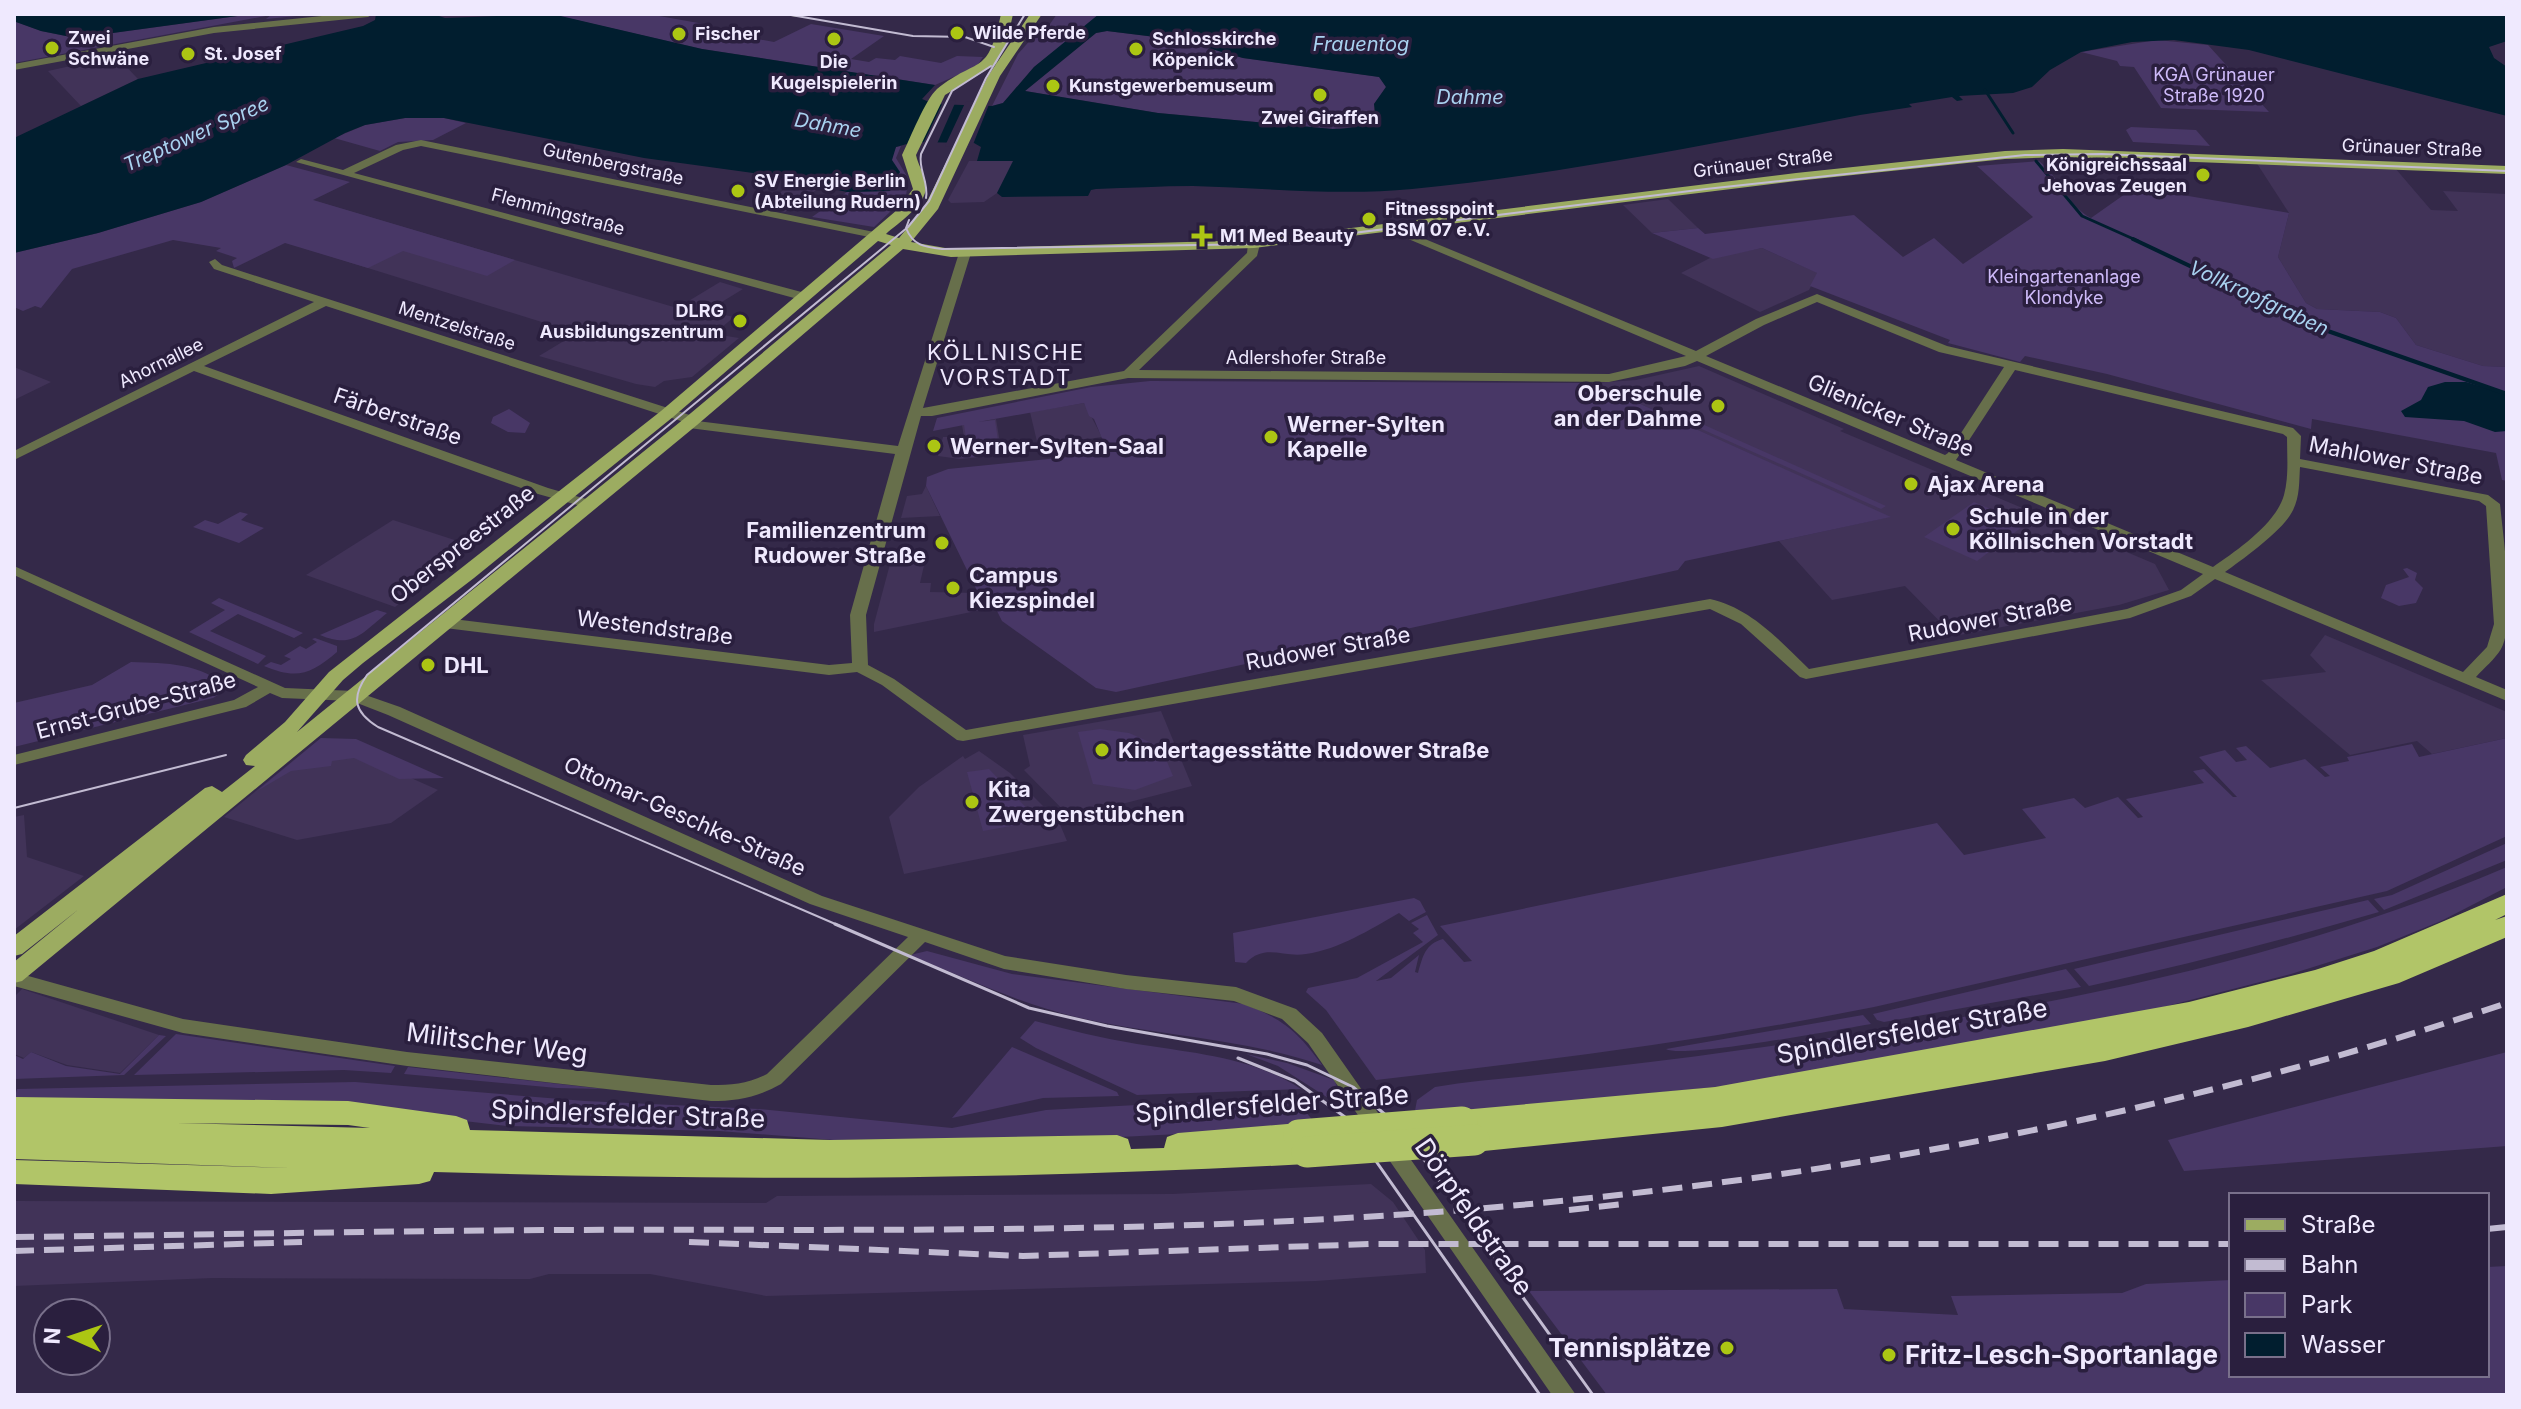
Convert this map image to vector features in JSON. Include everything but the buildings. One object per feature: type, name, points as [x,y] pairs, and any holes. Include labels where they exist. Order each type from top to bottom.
[{"type":"highway","name":"Spindlersfelder Straße","points":[[1468,1131],[1714,1098],[2093,1033],[2232,1002],[2373,963],[2464,926],[2507,903]]},
{"type":"highway","name":"Spindlersfelder Straße","points":[[14,1130],[541,1153],[990,1168],[1180,1161],[1303,1144],[1722,1115],[2105,1050],[2248,1016],[2389,976],[2507,926]]},
{"type":"highway","points":[[14,1109],[348,1113],[541,1153]]},
{"type":"highway","name":"Spindlersfelder Straße","points":[[14,1147],[541,1153]]},
{"type":"highway","points":[[14,1172],[271,1182],[541,1153]]},
{"type":"main road","points":[[928,197],[930,182],[920,162],[919,147],[943,99],[967,78],[990,64],[1001,42],[1007,14]]},
{"type":"main road","points":[[928,197],[960,149],[1010,49],[1036,14]]},
{"type":"main road","name":"Grünauer Straße","points":[[907,240],[965,253],[1254,244],[1792,178],[2024,154],[2101,153],[2507,170]]},
{"type":"main road","name":"Oberspreestraße","points":[[14,977],[91,899],[261,754],[363,653],[667,414],[928,197]]},
{"type":"main road","name":"Oberspreestraße","points":[[14,948],[91,899],[445,623],[907,240],[928,197]]},
{"type":"main road","points":[[879,236],[907,240]]},
{"type":"main road","name":"Grünauer Straße","points":[[907,240],[1025,249]]},
{"type":"street","points":[[14,67],[245,26],[368,14]]},
{"type":"street","points":[[14,74],[137,44]]},
{"type":"street","name":"Gutenbergstraße","points":[[345,173],[400,147],[421,143],[879,236]]},
{"type":"street","name":"Flemmingstraße","points":[[301,162],[805,297]]},
{"type":"street","name":"Glienicker Straße","points":[[1391,228],[2507,696]]},
{"type":"street","points":[[1128,374],[1253,254],[1254,244]]},
{"type":"street","points":[[860,667],[858,615],[903,451],[965,253]]},
{"type":"street","name":"Mentzelstraße","points":[[215,262],[218,267],[688,422],[903,451]]},
{"type":"street","name":"Mahlower Straße","points":[[1695,356],[1760,322],[1817,298],[1929,344],[2011,367],[2288,431],[2294,436],[2294,462],[2292,492],[2285,512],[2263,536],[2216,574]]},
{"type":"street","name":"Ahornallee","points":[[14,456],[324,302]]},
{"type":"street","name":"Adlershofer Straße","points":[[916,412],[932,412],[1128,374],[1597,378],[1669,366],[1695,356]]},
{"type":"street","name":"Färberstraße","points":[[194,367],[588,504]]},
{"type":"street","points":[[1945,461],[1953,456],[2011,367]]},
{"type":"street","name":"Mahlower Straße","points":[[2294,462],[2483,498],[2493,504],[2502,624],[2494,648],[2466,678]]},
{"type":"street","name":"Ottomar-Geschke-Straße","points":[[14,570],[229,667],[268,688],[282,693],[354,696],[394,711],[816,900],[920,936],[1033,968],[1236,994],[1265,1002],[1289,1014],[1315,1038],[1339,1071]]},
{"type":"street","name":"Rudower Straße","points":[[860,667],[888,682],[963,736],[1702,604],[1717,604],[1736,615],[1806,674],[2130,613],[2186,593],[2216,574]]},
{"type":"street","name":"Westendstraße","points":[[445,623],[829,670],[860,667]]},
{"type":"street","name":"Ernst-Grube-Straße","points":[[14,760],[240,704],[268,688]]},
{"type":"street","name":"Militscher Weg","points":[[14,977],[183,1026],[228,1034],[438,1063],[677,1090],[733,1093],[757,1088],[774,1079],[920,936]]},
{"type":"street","name":"Dörpfeldstraße","points":[[1339,1071],[1565,1395]]},
{"type":"shaded area","points":[[116,56],[138,79],[81,106],[48,71]]},
{"type":"shaded area","points":[[969,161],[1014,161],[997,193],[984,202],[951,203],[948,200]]},
{"type":"shaded area","points":[[2256,162],[2395,168],[2431,210],[2458,211],[2443,191],[2507,194],[2507,367],[2483,366],[2416,345],[2396,318],[2380,312],[2317,309],[2306,303],[2278,257],[2289,213]]},
{"type":"shaded area","points":[[794,183],[819,188],[785,212],[760,206]]},
{"type":"shaded area","points":[[1668,199],[1698,228],[1652,233],[1623,205]]},
{"type":"shaded area","points":[[312,200],[677,308],[720,282],[743,289],[707,311],[734,317],[714,334],[739,338],[692,377],[664,381],[655,387],[636,384],[539,356],[577,333],[236,227]]},
{"type":"shaded area","points":[[1762,248],[1818,273],[1809,290],[1760,312],[1681,273],[1710,258]]},
{"type":"shaded area","name":"Schule in der Köllnischen Vorstadt","points":[[1699,366],[1844,429],[1840,431],[2155,564],[2169,590],[2119,605],[1954,636],[1905,586],[1832,600],[1779,541],[1889,517],[1594,383],[1636,380]]},
{"type":"shaded area","points":[[14,367],[51,382],[14,400]]},
{"type":"shaded area","points":[[1084,403],[1102,437],[1060,443],[1053,449],[1039,450],[1030,412]]},
{"type":"shaded area","points":[[996,419],[1002,455],[960,459],[938,456],[943,437],[964,437],[962,425]]},
{"type":"shaded area","points":[[926,486],[940,516],[901,518],[907,496],[922,494]]},
{"type":"shaded area","points":[[393,520],[473,546],[395,607],[306,575]]},
{"type":"shaded area","points":[[894,549],[916,549],[914,561],[925,561],[920,583],[931,583],[930,592],[977,593],[986,609],[874,632]]},
{"type":"shaded area","points":[[2325,635],[2507,712],[2507,738],[2432,754],[2417,741],[2350,755],[2261,680],[2326,672],[2310,655]]},
{"type":"shaded area","name":"Kindertagesstätte Rudower Straße","points":[[1161,711],[1192,786],[1114,806],[1115,813],[1074,821],[1024,770],[1030,766],[1023,735]]},
{"type":"shaded area","points":[[321,738],[438,790],[391,823],[297,840],[224,817]]},
{"type":"shaded area","name":"Kita Zwergenstübchen","points":[[979,751],[1010,773],[1059,822],[1067,841],[904,874],[889,817],[919,787],[963,756],[965,759]]},
{"type":"shaded area","points":[[24,815],[27,857],[84,876],[14,930],[14,817]]},
{"type":"shaded area","points":[[22,989],[159,1035],[120,1073],[67,1065],[31,1052],[24,1058],[14,1054],[14,997]]},
{"type":"shaded area","points":[[1371,1184],[1393,1202],[1425,1250],[1426,1273],[1316,1281],[766,1296],[650,1274],[549,1274],[530,1279],[213,1278],[14,1286],[14,1201],[766,1203],[777,1196],[1172,1194]]},
{"type":"green space","points":[[252,14],[317,14],[266,19],[271,15],[14,63],[14,21],[41,31],[76,38]]},
{"type":"green space","points":[[648,14],[704,24],[694,30],[746,41],[752,38],[774,42],[811,24],[884,36],[851,59],[869,62],[876,58],[895,60],[900,56],[941,63],[957,56],[983,57],[976,67],[935,85],[702,49],[554,15]]},
{"type":"green space","points":[[1057,14],[1099,14],[1034,67],[1003,103],[992,106],[1018,54],[1033,37],[1059,41],[1064,37],[1059,35],[1064,30],[1042,27],[1050,24]]},
{"type":"green space","points":[[1107,31],[1180,40],[1243,58],[1380,77],[1386,87],[1374,104],[1374,112],[1367,122],[1333,129],[1158,113],[1025,91],[1096,33]]},
{"type":"green space","name":"KGA Grünauer Straße 1920","points":[[2157,40],[2208,45],[2269,112],[2161,108],[2134,67],[2120,66],[2117,61],[2081,52]]},
{"type":"green space","points":[[405,118],[444,118],[466,123],[433,140],[398,142],[380,151],[334,138],[365,125]]},
{"type":"green space","points":[[2131,127],[2196,130],[2210,146],[2133,142],[2126,130]]},
{"type":"green space","points":[[901,146],[896,158],[908,178],[906,197],[874,227],[812,217],[847,192],[890,191],[892,154],[896,147]]},
{"type":"green space","name":"Kleingartenanlage Klondyke","points":[[2039,161],[2076,207],[2091,218],[2135,187],[2289,213],[2278,257],[2306,303],[2317,309],[2380,312],[2396,318],[2416,345],[2483,366],[2507,367],[2507,481],[2502,480],[2496,453],[2312,419],[2311,429],[2107,374],[2025,356],[2020,362],[1948,343],[1950,340],[1810,286],[1817,273],[1762,248],[1713,259],[1652,233],[1698,228],[1705,234],[1854,215],[1903,257],[1934,238],[1963,264],[2033,217],[1977,166]]},
{"type":"green space","points":[[286,165],[350,182],[313,200],[515,260],[487,276],[403,251],[368,268],[285,243],[234,268],[232,261],[237,258],[216,251],[221,248],[173,240],[72,269],[41,308],[35,306],[23,311],[14,307],[14,253],[98,233],[201,202]]},
{"type":"green space","points":[[1150,381],[1594,383],[1891,517],[1685,561],[1678,570],[1116,692],[1096,688],[1002,621],[995,607],[986,609],[926,486],[927,477],[948,469],[1108,453],[1084,403],[978,422],[995,420],[1000,454],[962,458],[966,438],[964,425],[933,431],[937,418],[1091,387]]},
{"type":"green space","points":[[509,409],[530,423],[525,433],[508,432],[491,423],[493,417]]},
{"type":"green space","points":[[1682,415],[1886,506],[1881,509],[1677,418]]},
{"type":"green space","points":[[1974,502],[2026,524],[1977,561],[1924,537]]},
{"type":"green space","points":[[240,512],[248,514],[241,520],[264,528],[239,543],[193,527],[205,520],[218,524]]},
{"type":"green space","points":[[2403,569],[2417,573],[2415,580],[2423,588],[2416,603],[2399,606],[2381,598],[2386,585],[2409,577]]},
{"type":"green space","points":[[219,598],[303,633],[294,638],[238,614],[210,631],[266,656],[258,664],[189,632],[225,610],[211,603]]},
{"type":"green space","points":[[377,610],[387,613],[356,637],[341,640],[320,635]]},
{"type":"green space","points":[[312,639],[337,646],[337,652],[311,670],[295,674],[264,666],[271,662],[281,665],[291,659],[284,656],[300,646],[306,649],[317,642]]},
{"type":"green space","points":[[131,662],[195,669],[229,688],[213,698],[14,747],[14,703],[92,685]]},
{"type":"green space","points":[[1100,729],[1129,733],[1161,747],[1173,776],[1135,790],[1093,784],[1078,732]]},
{"type":"green space","points":[[321,738],[356,739],[444,778],[399,779],[354,758],[332,761],[331,766],[291,771],[257,791]]},
{"type":"green space","points":[[2507,738],[2507,836],[2387,891],[1874,1007],[1626,1049],[1376,1080],[1326,1010],[1306,992],[1308,988],[1357,978],[1423,942],[1413,933],[1419,929],[1411,923],[1427,915],[1438,935],[1376,981],[1391,978],[1419,955],[1415,972],[1418,973],[1428,947],[1443,939],[1464,962],[1472,961],[1440,926],[1937,823],[1964,855],[2046,838],[2022,809],[2074,798],[2085,808],[2118,797],[2138,818],[2143,817],[2126,799],[2204,783],[2193,771],[2204,769],[2233,797],[2237,797],[2199,757],[2225,750],[2236,762],[2247,760],[2236,748],[2246,746],[2270,768],[2305,759],[2325,777],[2330,776],[2320,767],[2349,761],[2347,757],[2412,744],[2419,757]]},
{"type":"green space","points":[[989,769],[1039,821],[983,831],[967,772]]},
{"type":"green space","points":[[2507,843],[2507,860],[2384,910],[2374,899],[2392,895]]},
{"type":"green space","points":[[2507,867],[2507,887],[2441,921],[2377,947],[2291,974],[2117,1019],[1725,1086],[1414,1116],[1417,1100],[1435,1087],[1838,1037],[1936,1022],[2131,984],[2322,934],[2416,903]]},
{"type":"green space","points":[[1414,898],[1420,901],[1426,912],[1409,921],[1399,913],[1354,938],[1319,952],[1298,955],[1267,952],[1246,963],[1235,962],[1233,933]]},
{"type":"green space","points":[[2368,900],[2379,912],[2162,970],[2089,986],[2074,969]]},
{"type":"green space","points":[[927,951],[1012,974],[1244,1004],[1289,1028],[1322,1065],[1261,1049],[1076,1017],[1034,1005],[910,955]]},
{"type":"green space","points":[[2066,969],[2081,987],[1884,1022],[1877,1020],[1873,1014]]},
{"type":"green space","points":[[1863,1015],[1871,1024],[1730,1047],[1666,1049]]},
{"type":"green space","points":[[1035,1021],[1111,1039],[1243,1063],[1301,1089],[1137,1095],[1020,1038]]},
{"type":"green space","points":[[176,1034],[395,1066],[391,1073],[344,1070],[134,1075]]},
{"type":"green space","points":[[159,1035],[166,1036],[124,1075],[14,1079],[14,1055],[23,1059],[31,1052],[66,1066],[120,1074]]},
{"type":"green space","points":[[1012,1047],[1117,1092],[1119,1096],[1043,1098],[952,1118]]},
{"type":"green space","points":[[2507,1052],[2507,1146],[2184,1171],[2168,1140]]},
{"type":"green space","points":[[1246,1054],[1287,1063],[1334,1080],[1343,1099],[1336,1103],[1278,1066]]},
{"type":"green space","points":[[408,1067],[604,1089],[557,1088],[404,1074]]},
{"type":"green space","points":[[355,1082],[585,1101],[759,1109],[952,1128],[1046,1110],[1282,1097],[1300,1105],[1315,1123],[1258,1130],[1120,1137],[834,1140],[719,1131],[507,1126],[361,1109],[14,1100],[17,1089]]},
{"type":"green space","name":"Fritz-Lesch-Sportanlage","points":[[2507,1266],[2507,1395],[1607,1395],[1529,1291],[1837,1289],[1844,1309],[1958,1315],[1951,1296],[2122,1293],[2146,1284],[2229,1280],[2229,1377],[2489,1377],[2489,1267]]},
{"type":"water","points":[[14,14],[252,14],[76,38],[16,22]]},
{"type":"water","name":"Dahme","points":[[376,14],[433,14],[445,18],[552,14],[702,49],[935,85],[922,99],[934,104],[992,106],[1003,103],[1034,67],[1099,14],[2507,14],[2507,41],[2489,47],[2494,58],[2507,67],[2507,116],[2249,50],[2174,40],[2132,42],[2081,52],[2050,70],[2032,87],[2013,93],[1959,96],[1963,100],[1957,101],[1952,97],[1909,104],[1912,107],[1636,157],[1468,183],[1385,191],[1330,192],[1181,186],[1096,189],[1091,190],[1088,196],[1002,197],[997,193],[1013,161],[977,161],[981,147],[974,143],[914,142],[896,147],[892,160],[900,172],[890,191],[847,192],[768,175],[644,158],[444,118],[405,118],[365,125],[345,133],[286,165],[201,202],[98,233],[14,253],[14,138],[138,79],[363,26],[375,20]],"holes":[[[1107,31],[1180,40],[1243,58],[1379,77],[1386,87],[1374,104],[1375,111],[1366,121],[1352,127],[1333,129],[1158,113],[1025,91],[1096,33]]]},
{"type":"water","points":[[2445,382],[2466,382],[2507,394],[2507,431],[2495,432],[2464,421],[2405,417],[2401,411],[2421,400],[2428,387]]},
{"type":"pier","points":[[944,100],[956,101],[936,146],[922,146]]},
{"type":"pier","points":[[966,101],[990,102],[972,147],[945,146]]},
{"type":"waterway","name":"Vollkropfgraben","points":[[1985,90],[2013,133]]},
{"type":"waterway","name":"Vollkropfgraben","points":[[2036,161],[2082,216],[2138,241]]},
{"type":"waterway","name":"Vollkropfgraben","points":[[2133,239],[2325,330],[2507,394]]},
{"type":"tram line","points":[[785,14],[913,36],[965,37],[994,47]]},
{"type":"tram line","points":[[906,228],[929,201],[986,78],[1025,14]]},
{"type":"tram line","points":[[926,198],[921,154],[952,91],[991,66]]},
{"type":"tram line","points":[[906,228],[916,242],[943,249],[1265,244],[1706,189],[2025,155],[2102,154],[2507,171]]},
{"type":"tram line","points":[[906,228],[909,220]]},
{"type":"tram line","points":[[840,926],[378,727],[364,716],[357,698],[367,675],[906,228]]},
{"type":"tram line","points":[[14,808],[226,755]]},
{"type":"tram line","points":[[835,924],[1029,1008],[1107,1026],[1267,1054],[1307,1065],[1353,1087],[1402,1129],[1593,1395]]},
{"type":"tram line","points":[[1238,1058],[1295,1081],[1345,1117],[1540,1395]]},
{"type":"railway","points":[[14,1237],[1199,1225],[1445,1211],[1600,1197],[1754,1178],[1907,1154],[2059,1125],[2210,1090],[2360,1049],[2507,1003]]},
{"type":"railway","points":[[1569,1210],[1624,1204]]},
{"type":"railway","points":[[2489,1229],[2507,1227]]},
{"type":"railway","points":[[14,1251],[302,1242]]},
{"type":"railway","points":[[689,1242],[1023,1256],[1372,1244],[2229,1244]]},
{"type":"place","name":"Wilde Pferde","points":[[957,33]]},
{"type":"place","name":"Fischer","points":[[679,34]]},
{"type":"place","name":"Die Kugelspielerin","points":[[834,39]]},
{"type":"place","name":"Zwei Schwäne","points":[[52,48]]},
{"type":"place","name":"Schlosskirche Köpenick","points":[[1136,49]]},
{"type":"place","name":"St. Josef","points":[[188,54]]},
{"type":"place","name":"Kunstgewerbemuseum","points":[[1053,86]]},
{"type":"place","name":"Zwei Giraffen","points":[[1320,95]]},
{"type":"place","name":"Königreichssaal Jehovas Zeugen","points":[[2203,175]]},
{"type":"place","name":"SV Energie Berlin (Abteilung Rudern)","points":[[738,191]]},
{"type":"place","name":"Fitnesspoint BSM 07 e.V.","points":[[1369,219]]},
{"type":"place","name":"M1 Med Beauty","points":[[1202,236]]},
{"type":"place","name":"DLRG Ausbildungszentrum","points":[[740,321]]},
{"type":"place","name":"Oberschule an der Dahme","points":[[1718,406]]},
{"type":"place","name":"Werner-Sylten Kapelle","points":[[1271,437]]},
{"type":"place","name":"Werner-Sylten-Saal","points":[[934,446]]},
{"type":"place","name":"Ajax Arena","points":[[1911,484]]},
{"type":"place","name":"Schule in der Köllnischen Vorstadt","points":[[1953,529]]},
{"type":"place","name":"Familienzentrum Rudower Straße","points":[[942,543]]},
{"type":"place","name":"Campus Kiezspindel","points":[[953,588]]},
{"type":"place","name":"DHL","points":[[428,665]]},
{"type":"place","name":"Kindertagesstätte Rudower Straße","points":[[1102,750]]},
{"type":"place","name":"Kita Zwergenstübchen","points":[[972,802]]},
{"type":"place","name":"Tennisplätze","points":[[1727,1348]]},
{"type":"place","name":"Fritz-Lesch-Sportanlage","points":[[1889,1355]]},
{"type":"district","name":"KÖLLNISCHE VORSTADT","points":[[1006,364]]},
{"type":"water label","name":"Frauentog","points":[[1361,44]]},
{"type":"water label","name":"Treptower Spree","points":[[196,134]]}]
